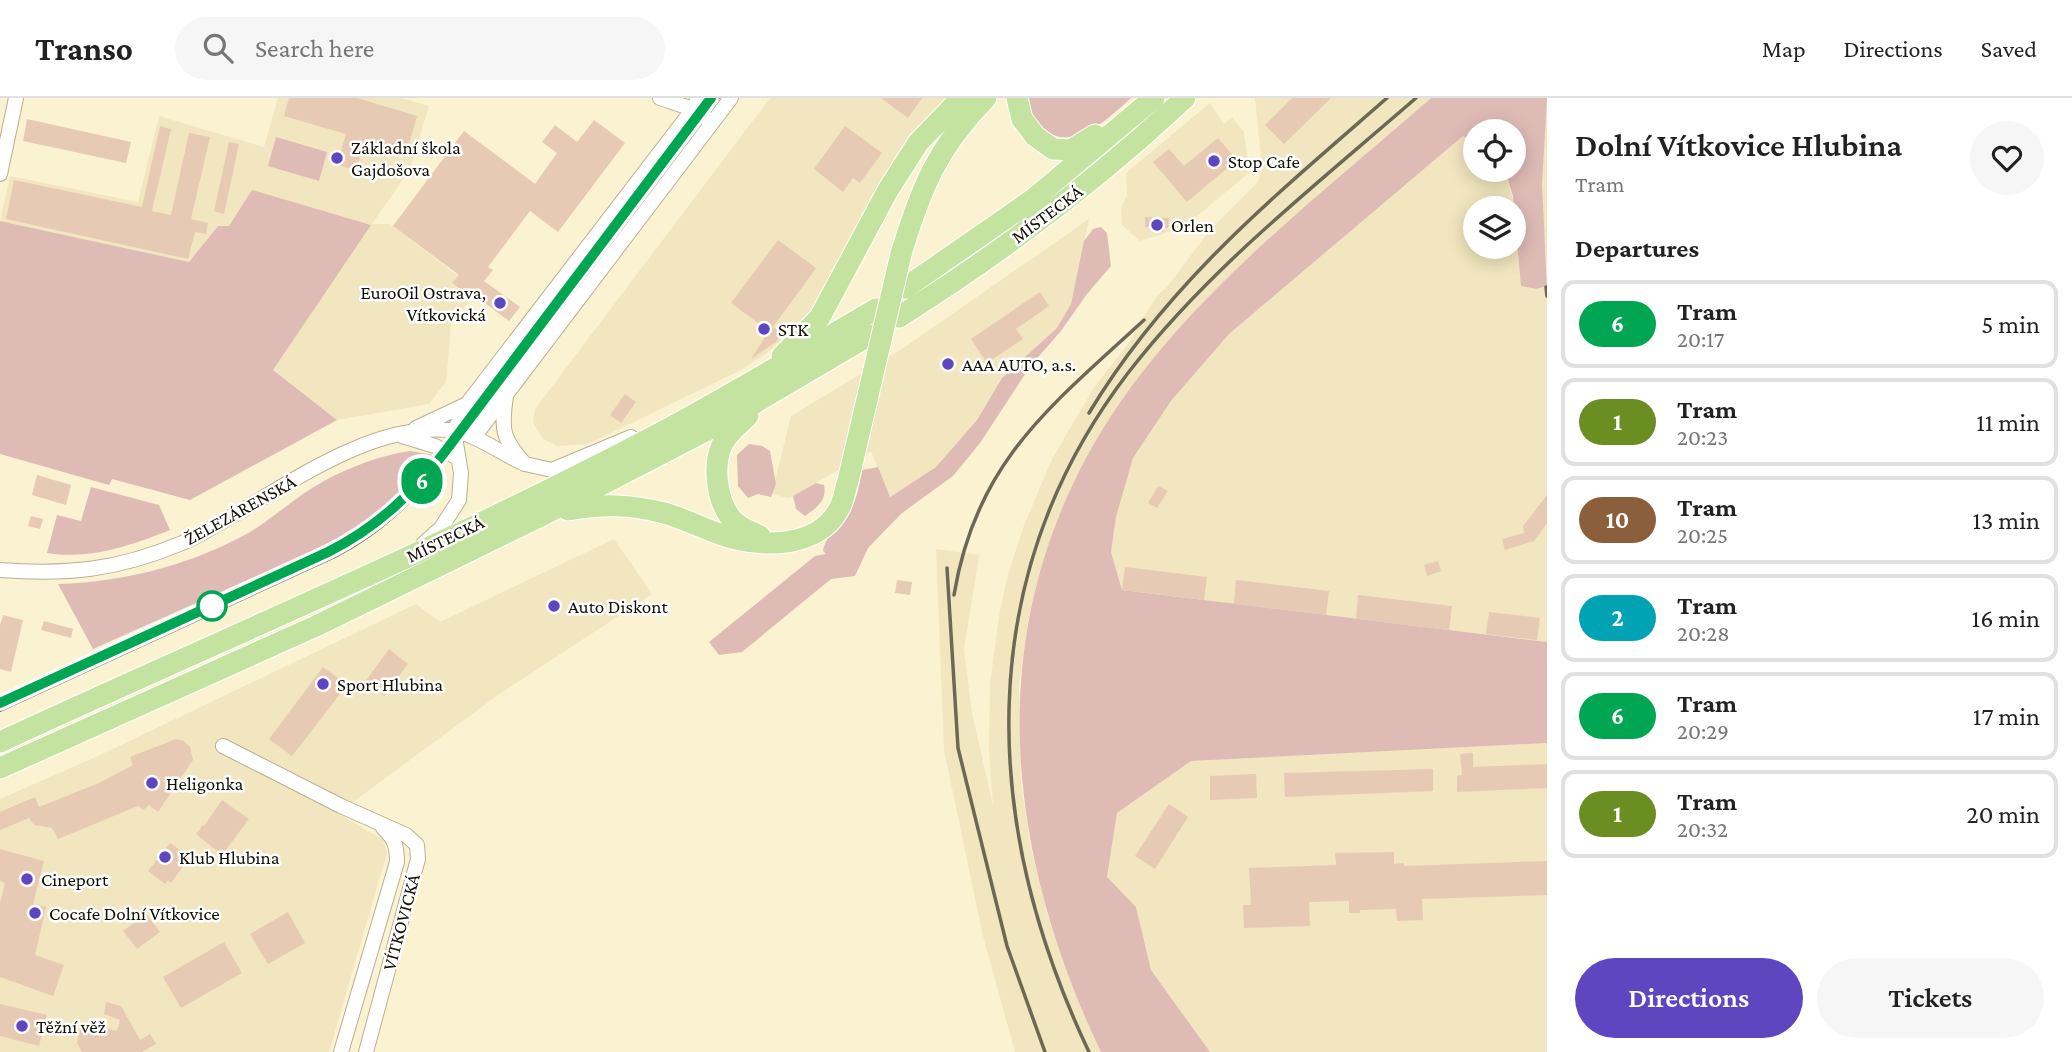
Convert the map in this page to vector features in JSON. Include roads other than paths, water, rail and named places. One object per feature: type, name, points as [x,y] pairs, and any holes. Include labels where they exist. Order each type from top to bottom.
[{"type":"highway","points":[[774,543],[737,525],[728,515],[717,473],[722,445],[820,317],[882,201],[918,143],[961,98]]},
{"type":"highway","points":[[545,514],[602,504],[632,506],[666,513],[739,540],[774,543],[801,539],[824,526],[840,507],[848,481],[901,254],[916,204],[937,158],[952,136],[986,98]]},
{"type":"highway","points":[[1017,98],[1022,119],[1034,136],[1053,149],[1071,149],[1152,100]]},
{"type":"highway","name":"MÍSTECKÁ","points":[[899,317],[964,276],[1057,208],[1140,140],[1185,98]]},
{"type":"highway","name":"MÍSTECKÁ","points":[[905,288],[1032,200],[1152,100]]},
{"type":"highway","name":"MÍSTECKÁ","points":[[0,768],[316,626],[545,514],[719,424],[770,383],[876,309]]},
{"type":"highway","name":"MÍSTECKÁ","points":[[0,743],[409,557],[660,433],[870,335]]},
{"type":"street","points":[[0,174],[16,98]]},
{"type":"street","points":[[660,98],[696,103],[712,122]]},
{"type":"street","points":[[474,437],[731,98]]},
{"type":"street","points":[[409,557],[441,528],[459,500],[461,473],[453,431],[467,404],[696,103]]},
{"type":"street","points":[[506,392],[503,435],[525,464],[552,470],[636,435],[660,433]]},
{"type":"street","points":[[401,433],[467,404]]},
{"type":"street","name":"ŽELEZÁRENSKÁ","points":[[0,570],[50,574],[110,568],[183,543],[330,460],[401,433],[453,431],[474,437],[525,464]]},
{"type":"street","points":[[401,433],[458,458]]},
{"type":"street","name":"VÍTKOVICKÁ","points":[[223,746],[380,825],[406,835],[417,845],[418,859],[367,1046],[346,1034]]},
{"type":"street","name":"VÍTKOVICKÁ","points":[[341,1052],[397,862],[393,837],[380,825]]},
{"type":"tram line","name":"6","points":[[0,703],[328,552],[358,536],[393,510],[420,483],[444,453],[711,98]]},
{"type":"tram line","points":[[0,711],[335,557],[382,527],[422,489],[446,461],[719,98]]},
{"type":"railway","points":[[1089,413],[1120,366],[1188,282],[1264,206],[1387,98]]},
{"type":"railway","points":[[1089,1052],[1053,966],[1028,880],[1013,792],[1009,705],[1018,619],[1040,535],[1077,452],[1128,373],[1160,335],[1228,263],[1416,98]]},
{"type":"railway","points":[[1546,287],[1547,296]]},
{"type":"railway","points":[[954,595],[965,548],[980,508],[999,472],[1049,409],[1144,320]]},
{"type":"railway","points":[[947,568],[958,748],[1007,946],[1045,1052]]},
{"type":"place","name":"Základní škola Gajdošova","points":[[337,158]]},
{"type":"place","name":"Stop Cafe","points":[[1214,161]]},
{"type":"place","name":"Orlen","points":[[1157,225]]},
{"type":"place","name":"EuroOil Ostrava, Vítkovická","points":[[500,303]]},
{"type":"place","name":"STK","points":[[764,329]]},
{"type":"place","name":"AAA AUTO, a.s.","points":[[948,364]]},
{"type":"place","name":"Auto Diskont","points":[[554,606]]},
{"type":"place","name":"Sport Hlubina","points":[[323,684]]},
{"type":"place","name":"Heligonka","points":[[152,783]]},
{"type":"place","name":"Klub Hlubina","points":[[165,857]]},
{"type":"place","name":"Cineport","points":[[27,879]]},
{"type":"place","name":"Cocafe Dolní Vítkovice","points":[[35,913]]},
{"type":"place","name":"Těžní věž","points":[[22,1026]]}]
